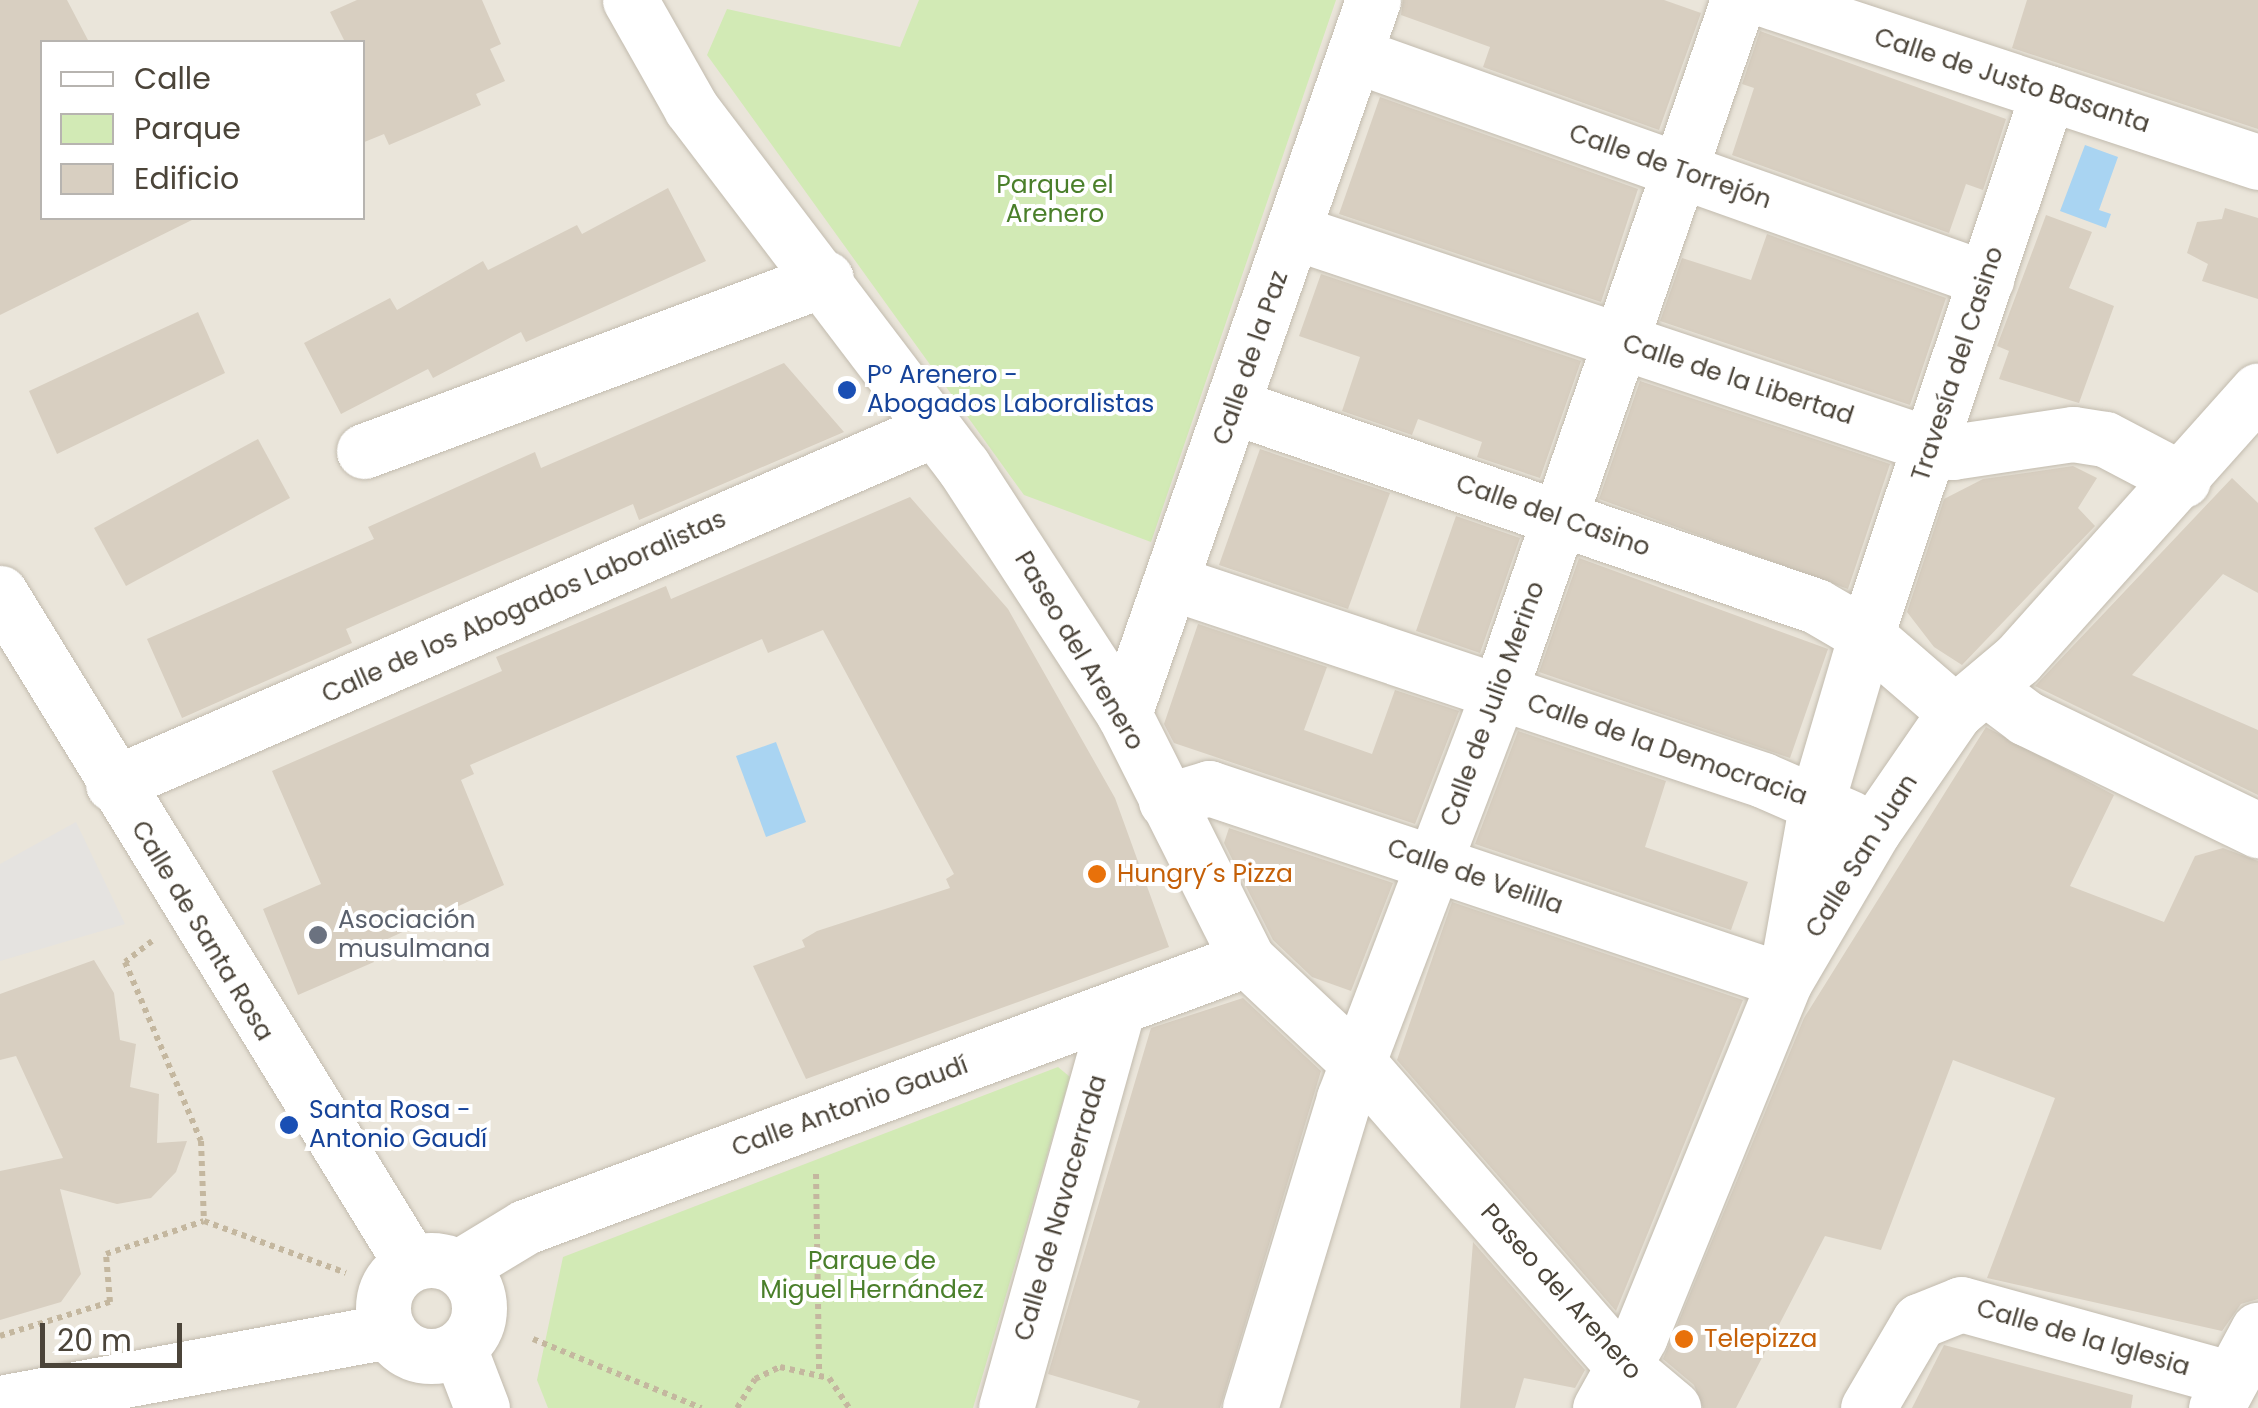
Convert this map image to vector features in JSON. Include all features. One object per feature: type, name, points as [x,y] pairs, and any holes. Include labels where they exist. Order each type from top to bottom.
[{"type":"street","name":"Paseo del Arenero","points":[[630,0],[691,108],[826,278],[935,429],[1124,714],[1247,959],[1362,1066],[1611,1386],[1673,1408]]},
{"type":"street","name":"Calle de la Paz","points":[[1124,714],[1235,408],[1373,0]]},
{"type":"street","name":"Calle de Julio Merino","points":[[1250,1408],[1344,1098],[1362,1066],[1499,692],[1738,0]]},
{"type":"street","name":"Calle de Justo Basanta","points":[[1767,0],[2258,162]]},
{"type":"street","name":"Calle de Torrejón","points":[[1355,55],[1986,279]]},
{"type":"street","name":"Travesía del Casino","points":[[1784,981],[1817,801],[1866,635],[2048,93]]},
{"type":"street","name":"Calle de la Libertad","points":[[1294,232],[1952,452],[2073,434],[2105,439],[2183,480]]},
{"type":"street","points":[[364,451],[826,278]]},
{"type":"street","name":"Calle San Juan","points":[[1611,1386],[1784,981],[1873,831],[1971,700],[2183,480],[2258,392]]},
{"type":"street","name":"Calle del Casino","points":[[1235,408],[1816,606],[1866,635]]},
{"type":"street","name":"Calle de los Abogados Laboralistas","points":[[113,784],[935,429]]},
{"type":"street","name":"Calle de la Democracia","points":[[1173,583],[1817,801],[1873,831]]},
{"type":"street","name":"Calle de Santa Rosa","points":[[0,593],[113,784],[435,1265]]},
{"type":"street","points":[[1866,635],[1971,700],[2026,718],[2258,830]]},
{"type":"street","name":"Calle de Velilla","points":[[1166,801],[1209,788],[1784,981]]},
{"type":"street","name":"Calle Antonio Gaudí","points":[[435,1265],[525,1227],[1247,959]]},
{"type":"street","name":"Calle de Navacerrada","points":[[1006,1408],[1118,1008]]},
{"type":"street","points":[[435,1265],[480,1302],[472,1334],[459,1348],[417,1355],[388,1331],[382,1307],[390,1281],[435,1265]]},
{"type":"street","name":"Calle de la Iglesia","points":[[1868,1408],[1919,1321],[1962,1304],[2223,1394]]},
{"type":"street","points":[[2223,1394],[2258,1330]]},
{"type":"street","points":[[0,1403],[388,1331]]},
{"type":"street","points":[[459,1348],[482,1408]]},
{"type":"path","points":[[158,937],[125,962],[201,1140],[204,1220]]},
{"type":"path","points":[[816,1166],[819,1372],[850,1408]]},
{"type":"path","points":[[0,1336],[110,1302],[106,1254],[204,1220],[346,1273]]},
{"type":"path","points":[[533,1339],[702,1408]]},
{"type":"path","points":[[737,1408],[755,1379],[780,1367],[819,1372]]},
{"type":"shaded area","points":[[0,0],[2258,0],[2258,1408],[0,1408]]},
{"type":"shaded area","points":[[76,822],[125,924],[0,961],[0,864]]},
{"type":"green space","name":"Parque el Arenero","points":[[919,0],[1336,0],[1151,542],[1024,495],[707,55],[727,9],[900,47]]},
{"type":"green space","name":"Parque de Miguel Hernández","points":[[1058,1067],[1070,1077],[973,1408],[548,1408],[537,1380],[563,1257]]},
{"type":"water","points":[[2085,145],[2118,157],[2099,210],[2111,214],[2106,228],[2060,211]]},
{"type":"water","points":[[776,742],[806,822],[766,837],[736,756]]},
{"type":"building","points":[[0,0],[67,0],[88,40],[40,40],[40,220],[192,220],[0,315]]},
{"type":"building","points":[[357,0],[482,0],[501,44],[490,49],[505,81],[476,94],[481,105],[422,131],[389,145],[384,134],[365,142],[365,40],[344,40],[330,12]]},
{"type":"building","points":[[1403,0],[1664,0],[1701,13],[1659,130],[1483,67],[1490,47],[1401,15]]},
{"type":"building","points":[[2027,0],[2258,0],[2258,129],[2012,48]]},
{"type":"building","points":[[1760,31],[2006,119],[1983,190],[1966,184],[1949,233],[1732,155],[1754,88],[1742,84]]},
{"type":"building","points":[[1380,97],[1638,189],[1601,302],[1339,214]]},
{"type":"building","points":[[668,188],[706,261],[526,342],[521,332],[433,378],[428,369],[341,414],[304,343],[390,298],[397,310],[483,261],[488,270],[577,225],[582,234]]},
{"type":"building","points":[[2225,208],[2258,218],[2258,299],[2202,281],[2208,264],[2187,253],[2197,222],[2222,219]]},
{"type":"building","points":[[2046,215],[2092,232],[2069,288],[2114,306],[2079,403],[1999,379],[2009,351],[1997,346]]},
{"type":"building","points":[[1767,234],[1946,298],[1910,405],[1660,321],[1682,258],[1751,280]]},
{"type":"building","points":[[1321,274],[1581,361],[1540,478],[1477,457],[1482,442],[1418,419],[1412,435],[1342,411],[1360,357],[1299,336]]},
{"type":"building","points":[[198,312],[225,373],[57,454],[29,391]]},
{"type":"building","points":[[784,363],[844,432],[639,520],[633,504],[346,629],[352,643],[182,718],[147,639],[374,539],[368,527],[535,452],[541,468]]},
{"type":"building","points":[[1640,381],[1890,464],[1848,589],[1599,499]]},
{"type":"building","points":[[258,439],[290,498],[126,586],[94,528]]},
{"type":"building","points":[[1260,449],[1390,493],[1348,609],[1219,565]]},
{"type":"building","points":[[2073,466],[2097,478],[2078,508],[2095,526],[1962,665],[1934,647],[1907,612],[1944,499],[1983,479]]},
{"type":"building","points":[[2232,478],[2258,503],[2258,593],[2223,574],[2132,675],[2258,730],[2258,795],[2035,686]]},
{"type":"building","points":[[910,497],[1008,609],[1115,798],[1169,947],[806,1079],[753,966],[805,947],[802,940],[817,931],[950,888],[946,879],[954,874],[823,630],[768,653],[762,639],[470,765],[474,774],[461,780],[504,885],[368,948],[374,962],[298,995],[263,909],[321,884],[272,771],[502,671],[496,657],[666,586],[671,599]]},
{"type":"building","points":[[1456,516],[1520,538],[1480,653],[1416,631]]},
{"type":"building","points":[[1579,558],[1828,649],[1790,758],[1539,672]]},
{"type":"building","points":[[1198,624],[1327,667],[1304,730],[1372,754],[1395,690],[1459,711],[1415,824],[1174,743],[1164,724]]},
{"type":"building","points":[[1986,727],[2114,795],[2070,886],[2164,922],[2195,856],[2223,848],[2258,861],[2258,1299],[2241,1304],[2222,1331],[1987,1278],[2055,1098],[1953,1060],[1881,1250],[1825,1236],[1736,1408],[1703,1408],[1694,1385],[1663,1359],[1804,1018]]},
{"type":"building","points":[[1518,731],[1666,781],[1645,847],[1748,882],[1731,930],[1475,844]]},
{"type":"building","points":[[1229,828],[1393,883],[1351,991],[1312,977],[1273,940],[1224,843]]},
{"type":"building","points":[[1452,902],[1743,1000],[1616,1311],[1397,1060]]},
{"type":"building","points":[[94,960],[114,993],[120,1040],[136,1044],[130,1087],[159,1094],[157,1143],[187,1141],[176,1172],[151,1198],[117,1204],[60,1189],[81,1274],[61,1302],[0,1320],[0,1171],[63,1158],[16,1056],[0,1060],[0,994]]},
{"type":"building","points":[[1243,998],[1321,1071],[1220,1408],[1137,1408],[1140,1401],[1048,1374],[1151,1028]]},
{"type":"building","points":[[1473,1242],[1585,1370],[1575,1388],[1524,1378],[1515,1408],[1460,1408]]},
{"type":"building","points":[[1944,1345],[2133,1395],[2131,1408],[1912,1408]]},
{"type":"place","name":"Pº Arenero - Abogados Laboralistas","points":[[847,390]]},
{"type":"place","name":"Hungry´s Pizza","points":[[1097,874]]},
{"type":"place","name":"Asociación musulmana","points":[[318,935]]},
{"type":"place","name":"Santa Rosa - Antonio Gaudí","points":[[289,1125]]},
{"type":"place","name":"Telepizza","points":[[1684,1339]]}]
